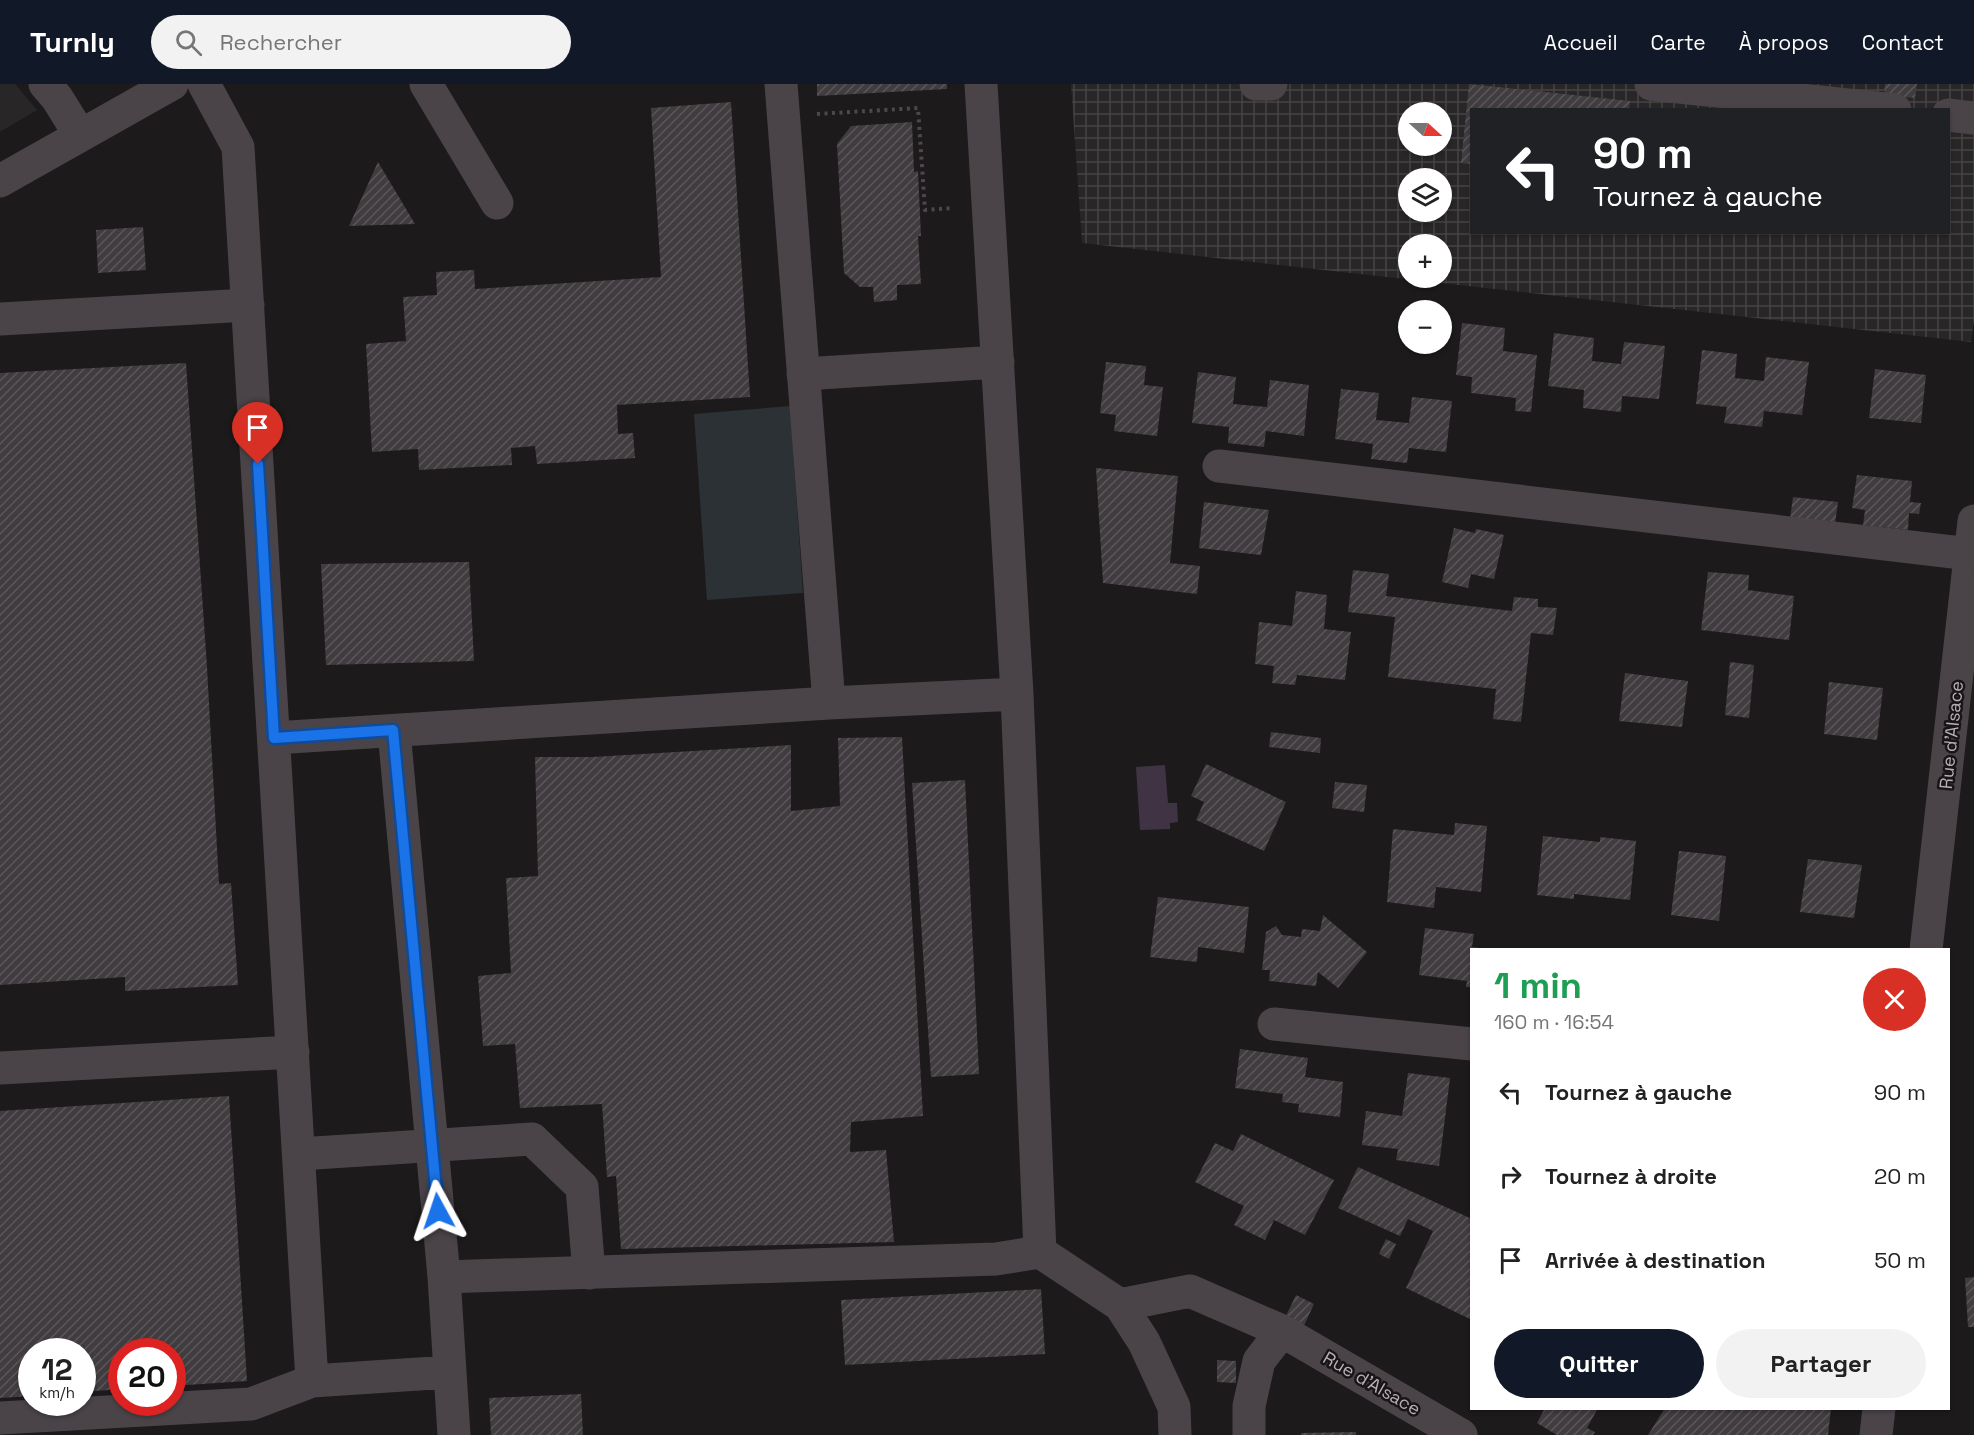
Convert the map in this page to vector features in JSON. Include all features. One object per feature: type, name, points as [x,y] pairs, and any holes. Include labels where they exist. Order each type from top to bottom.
[{"type":"street","points":[[45,84],[57,98],[80,135]]},
{"type":"street","points":[[0,181],[171,84]]},
{"type":"street","points":[[204,84],[238,147],[312,1382]]},
{"type":"street","points":[[426,84],[497,203]]},
{"type":"street","points":[[981,84],[1017,694],[1040,1252]]},
{"type":"street","points":[[1256,84],[1271,84]]},
{"type":"street","points":[[1651,84],[1876,108]]},
{"type":"street","points":[[782,100],[829,703]]},
{"type":"street","points":[[1950,115],[1974,118]]},
{"type":"street","points":[[0,319],[248,305]]},
{"type":"street","points":[[803,374],[998,362]]},
{"type":"street","points":[[1219,466],[1970,554]]},
{"type":"street","name":"Rue d'Alsace","points":[[1926,948],[1962,751],[1970,554],[1974,521]]},
{"type":"street","points":[[274,738],[829,703],[1017,694]]},
{"type":"street","points":[[393,730],[444,1277],[454,1435]]},
{"type":"street","points":[[1274,1024],[1470,1044]]},
{"type":"street","points":[[0,1068],[293,1052]]},
{"type":"street","points":[[299,1154],[532,1139],[582,1187],[589,1272]]},
{"type":"street","points":[[444,1277],[996,1258],[1040,1252],[1120,1305],[1144,1342],[1174,1407],[1175,1435]]},
{"type":"street","name":"Rue d'Alsace","points":[[1120,1305],[1190,1291],[1282,1331],[1461,1435]]},
{"type":"street","points":[[1250,1435],[1249,1406],[1259,1361],[1282,1331]]},
{"type":"street","points":[[0,1418],[251,1404],[312,1382],[449,1372]]},
{"type":"street","points":[[1876,1435],[1879,1410]]},
{"type":"path","points":[[782,100],[918,108],[925,210],[988,206]]},
{"type":"shaded area","points":[[0,84],[15,84],[37,110],[0,132]]},
{"type":"shaded area","points":[[1071,84],[1974,84],[1974,319],[1971,342],[1452,284],[1452,234],[1398,234],[1398,278],[1082,243]]},
{"type":"shaded area","points":[[790,406],[803,593],[707,600],[694,414]]},
{"type":"shaded area","points":[[1165,765],[1168,803],[1177,803],[1178,822],[1170,823],[1170,829],[1140,830],[1136,767]]},
{"type":"building","points":[[817,84],[947,84],[947,89],[817,96]]},
{"type":"building","points":[[1469,84],[1630,101],[1629,108],[1470,108],[1470,164],[1461,163]]},
{"type":"building","points":[[1885,84],[1917,84],[1915,98],[1884,95]]},
{"type":"building","points":[[731,102],[750,397],[617,405],[618,434],[633,433],[635,458],[537,464],[535,446],[511,448],[512,465],[419,470],[418,449],[372,452],[366,344],[406,341],[403,297],[437,295],[436,272],[474,270],[475,289],[661,277],[651,108]]},
{"type":"building","points":[[912,122],[914,172],[918,171],[921,284],[897,285],[897,300],[874,302],[873,287],[860,287],[844,273],[837,144],[851,126]]},
{"type":"building","points":[[378,162],[415,224],[349,226]]},
{"type":"building","points":[[143,227],[146,270],[98,273],[96,230]]},
{"type":"building","points":[[1462,323],[1505,328],[1503,351],[1537,355],[1531,412],[1515,411],[1516,398],[1471,393],[1472,377],[1456,375]]},
{"type":"building","points":[[1554,333],[1594,338],[1592,361],[1621,364],[1624,342],[1665,346],[1659,399],[1622,396],[1621,412],[1583,408],[1584,390],[1548,386]]},
{"type":"building","points":[[1702,350],[1737,354],[1735,378],[1764,381],[1766,357],[1809,362],[1802,415],[1764,411],[1762,427],[1724,423],[1727,407],[1696,404]]},
{"type":"building","points":[[1106,362],[1146,366],[1144,385],[1163,387],[1157,436],[1114,431],[1116,415],[1100,413]]},
{"type":"building","points":[[186,363],[219,884],[231,883],[238,985],[125,991],[125,977],[0,985],[0,373]]},
{"type":"building","points":[[1875,369],[1926,375],[1921,423],[1869,418]]},
{"type":"building","points":[[1198,372],[1236,377],[1233,404],[1267,407],[1270,380],[1309,385],[1304,436],[1266,431],[1264,447],[1228,443],[1229,427],[1192,423]]},
{"type":"building","points":[[1341,389],[1379,393],[1376,420],[1409,423],[1412,397],[1452,401],[1446,452],[1409,448],[1407,463],[1371,459],[1373,444],[1335,439]]},
{"type":"building","points":[[1096,468],[1178,476],[1170,563],[1200,566],[1197,594],[1103,583]]},
{"type":"building","points":[[1857,475],[1912,481],[1910,502],[1921,503],[1919,514],[1909,513],[1908,530],[1863,525],[1865,510],[1852,508]]},
{"type":"building","points":[[1793,497],[1838,502],[1835,524],[1790,519]]},
{"type":"building","points":[[1204,502],[1269,510],[1261,555],[1199,548]]},
{"type":"building","points":[[1454,528],[1475,533],[1476,529],[1504,535],[1494,579],[1471,574],[1468,588],[1442,582]]},
{"type":"building","points":[[469,562],[474,661],[326,665],[321,564]]},
{"type":"building","points":[[1353,570],[1389,574],[1386,596],[1512,611],[1514,597],[1538,599],[1538,607],[1557,608],[1553,635],[1531,633],[1521,722],[1493,719],[1496,689],[1388,677],[1395,617],[1348,612]]},
{"type":"building","points":[[1708,572],[1749,575],[1748,590],[1794,596],[1789,640],[1701,630]]},
{"type":"building","points":[[1296,591],[1327,595],[1324,629],[1351,632],[1345,680],[1297,675],[1295,685],[1272,683],[1274,666],[1255,664],[1259,622],[1292,626]]},
{"type":"building","points":[[1730,662],[1754,665],[1749,718],[1725,715]]},
{"type":"building","points":[[1625,673],[1688,681],[1682,727],[1619,721]]},
{"type":"building","points":[[1829,682],[1883,688],[1877,740],[1824,734]]},
{"type":"building","points":[[1271,732],[1321,738],[1320,753],[1269,747]]},
{"type":"building","points":[[902,737],[923,1116],[851,1122],[850,1152],[886,1150],[894,1242],[621,1249],[616,1176],[607,1177],[602,1104],[520,1108],[515,1044],[483,1046],[478,976],[511,973],[506,878],[538,876],[535,757],[592,757],[791,745],[791,811],[840,806],[838,738]]},
{"type":"building","points":[[1206,764],[1286,802],[1264,851],[1196,820],[1204,802],[1191,796]]},
{"type":"building","points":[[965,780],[979,1074],[931,1077],[912,783]]},
{"type":"building","points":[[1335,782],[1367,785],[1364,812],[1332,808]]},
{"type":"building","points":[[1455,823],[1487,826],[1481,892],[1436,887],[1434,908],[1387,902],[1393,829],[1454,835]]},
{"type":"building","points":[[1543,836],[1600,842],[1600,837],[1636,841],[1630,900],[1574,894],[1574,899],[1537,895]]},
{"type":"building","points":[[1679,851],[1726,856],[1719,921],[1671,915]]},
{"type":"building","points":[[1808,859],[1862,865],[1854,918],[1800,912]]},
{"type":"building","points":[[1158,897],[1249,907],[1244,953],[1198,947],[1197,962],[1150,957]]},
{"type":"building","points":[[1323,915],[1367,952],[1338,988],[1318,972],[1316,986],[1269,981],[1270,970],[1262,970],[1266,932],[1276,926],[1282,935],[1301,937],[1302,929],[1320,931]]},
{"type":"building","points":[[1425,928],[1474,934],[1472,947],[1479,948],[1470,948],[1470,987],[1466,987],[1467,981],[1419,975]]},
{"type":"building","points":[[1240,1049],[1308,1058],[1305,1077],[1343,1082],[1340,1117],[1298,1112],[1299,1104],[1282,1102],[1283,1094],[1235,1088]]},
{"type":"building","points":[[1408,1073],[1450,1078],[1439,1166],[1396,1160],[1398,1149],[1362,1145],[1366,1111],[1402,1116]]},
{"type":"building","points":[[229,1096],[247,1381],[186,1385],[186,1338],[108,1338],[108,1390],[96,1391],[96,1338],[18,1338],[18,1397],[0,1398],[0,1111]]},
{"type":"building","points":[[1241,1134],[1334,1180],[1305,1235],[1274,1220],[1265,1240],[1234,1225],[1244,1206],[1195,1182],[1215,1143],[1233,1151]]},
{"type":"building","points":[[1358,1167],[1470,1218],[1470,1319],[1406,1288],[1433,1231],[1408,1219],[1400,1236],[1338,1208]]},
{"type":"building","points":[[1386,1239],[1396,1244],[1389,1259],[1379,1254]]},
{"type":"building","points":[[1974,1277],[1974,1327],[1968,1327],[1965,1278]]},
{"type":"building","points":[[1041,1289],[1045,1354],[845,1365],[841,1300]]},
{"type":"building","points":[[1296,1295],[1314,1304],[1302,1330],[1284,1320]]},
{"type":"building","points":[[1217,1360],[1236,1361],[1236,1383],[1217,1382]]},
{"type":"building","points":[[581,1394],[583,1435],[491,1435],[489,1398]]},
{"type":"building","points":[[1544,1410],[1597,1410],[1587,1428],[1595,1432],[1593,1435],[1557,1435],[1537,1423]]},
{"type":"building","points":[[1664,1410],[1831,1410],[1828,1435],[1648,1435]]},
{"type":"building","points":[[1356,1432],[1356,1435],[1301,1435],[1301,1433]]},
{"type":"route","points":[[258,464],[274,738],[393,730],[438,1211]]}]
